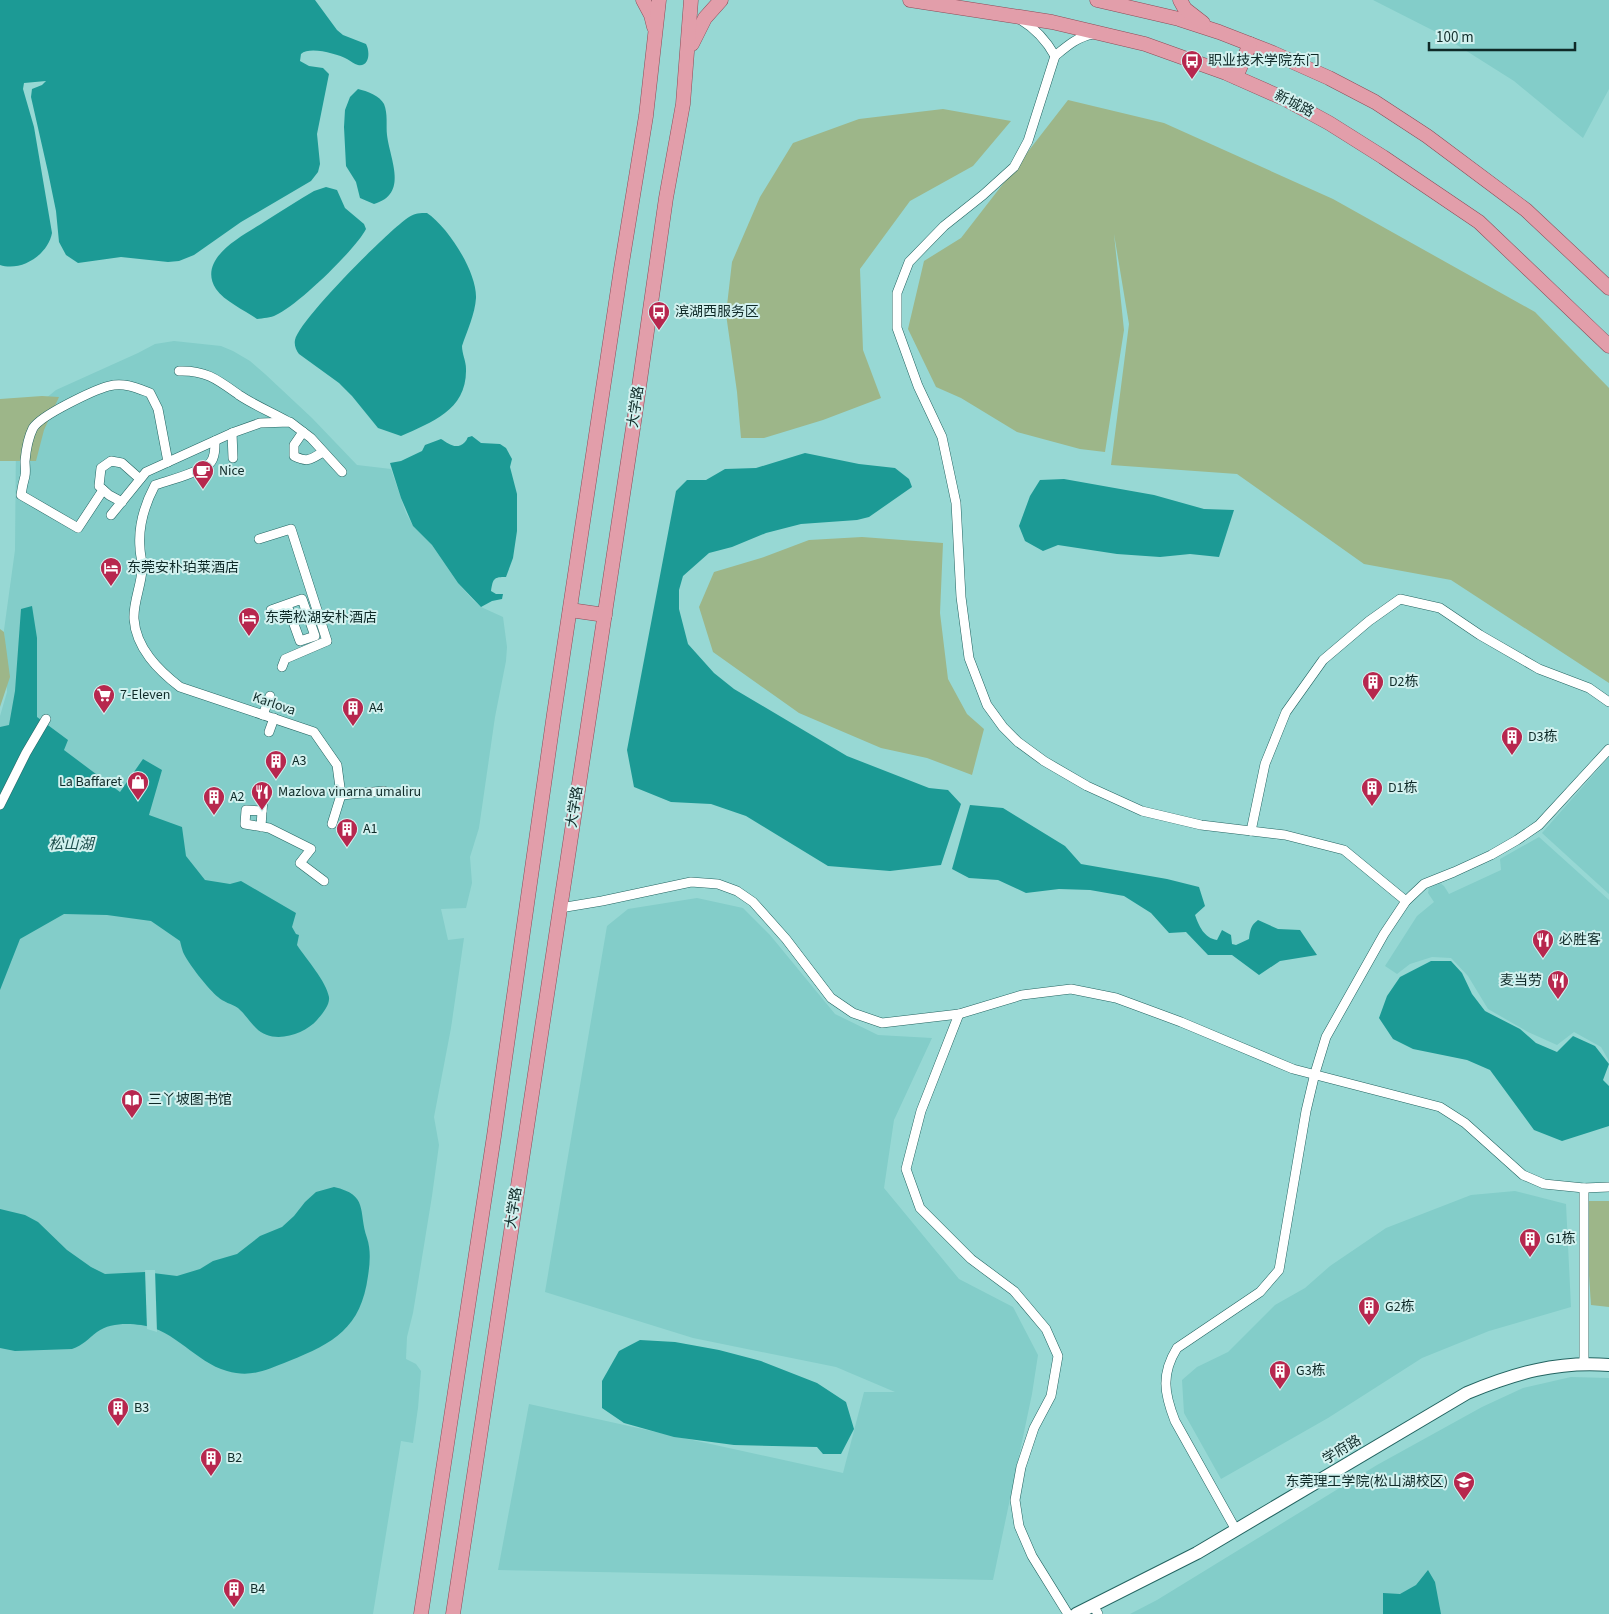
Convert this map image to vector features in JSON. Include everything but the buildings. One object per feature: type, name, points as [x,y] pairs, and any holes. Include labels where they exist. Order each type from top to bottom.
[{"type":"main road","points":[[643,0],[651,15],[656,39]]},
{"type":"main road","points":[[421,1614],[624,250],[646,116],[659,0]]},
{"type":"main road","name":"大学路","points":[[452,1614],[666,198],[683,104],[691,0]]},
{"type":"main road","points":[[687,67],[697,33],[713,8],[721,0]]},
{"type":"main road","name":"新城路","points":[[910,0],[1014,16],[1101,33],[1154,47],[1236,77],[1285,98],[1383,157],[1478,222],[1609,346]]},
{"type":"main road","points":[[1097,0],[1179,19],[1219,32],[1329,78],[1375,102],[1427,136],[1526,210],[1609,288]]},
{"type":"main road","points":[[1120,5],[1143,0]]},
{"type":"main road","points":[[1180,0],[1185,9],[1192,15],[1219,32]]},
{"type":"main road","points":[[1236,77],[1250,44]]},
{"type":"main road","points":[[570,610],[604,615]]},
{"type":"street","points":[[1014,16],[1033,27],[1045,39],[1055,56]]},
{"type":"street","points":[[1101,33],[1082,36],[1055,56],[1028,141],[1014,166],[983,195],[944,226],[909,262],[897,293],[897,328],[918,386],[942,437],[956,503],[962,597],[969,658],[987,705],[1003,727],[1018,742],[1044,761],[1087,786],[1142,810],[1201,825],[1285,835],[1344,850],[1406,901]]},
{"type":"street","points":[[179,371],[189,371],[215,379],[227,385],[239,395],[290,422],[303,432],[342,472]]},
{"type":"street","points":[[103,490],[78,528],[21,495],[28,442],[34,427],[46,416],[83,396],[110,385],[132,386],[150,393],[158,409],[168,462]]},
{"type":"street","points":[[111,515],[146,472],[232,433],[260,423],[290,422]]},
{"type":"street","points":[[303,432],[294,445],[294,456],[303,460],[311,459],[323,452]]},
{"type":"street","points":[[232,433],[233,458]]},
{"type":"street","name":"Karlova","points":[[215,441],[215,450],[211,462],[198,469],[155,485],[147,499],[143,514],[140,546],[143,569],[134,619],[141,646],[161,672],[180,686],[314,732],[337,765],[341,795]]},
{"type":"street","points":[[122,502],[99,486],[101,468],[111,461],[122,463],[140,479]]},
{"type":"street","points":[[259,539],[291,529],[327,640],[307,647],[285,659],[282,667]]},
{"type":"street","points":[[272,610],[302,599],[315,636],[307,647]]},
{"type":"street","points":[[1251,831],[1265,764],[1286,712],[1323,660],[1369,621],[1400,599],[1440,608],[1480,635],[1539,669],[1590,688],[1609,702]]},
{"type":"street","points":[[287,605],[300,641],[307,647]]},
{"type":"street","points":[[263,715],[270,696]]},
{"type":"street","points":[[269,732],[274,718]]},
{"type":"street","points":[[0,805],[26,753],[46,719]]},
{"type":"street","points":[[1236,1530],[1175,1421],[1166,1394],[1166,1372],[1171,1358],[1177,1348],[1260,1292],[1279,1270],[1288,1227],[1298,1151],[1315,1073],[1326,1037],[1384,934],[1406,901],[1424,884],[1491,855],[1539,825],[1609,750]]},
{"type":"street","points":[[261,826],[264,790]]},
{"type":"street","points":[[332,824],[341,795],[384,791]]},
{"type":"street","points":[[262,811],[246,810],[245,824],[268,828],[311,849],[300,863],[324,881]]},
{"type":"street","points":[[560,908],[691,882],[718,884],[737,891],[754,902],[786,939],[831,998],[853,1013],[882,1023],[959,1014],[1022,995],[1071,989],[1116,998],[1181,1022],[1293,1069],[1315,1073],[1440,1107],[1465,1122],[1523,1176],[1544,1184],[1584,1188],[1609,1187]]},
{"type":"street","points":[[959,1014],[921,1111],[906,1169],[920,1208],[971,1259],[1014,1291],[1046,1329],[1058,1356],[1051,1396],[1034,1428],[1021,1467],[1014,1500],[1019,1526],[1032,1556],[1068,1614]]},
{"type":"street","points":[[1584,1188],[1584,1363]]},
{"type":"street","name":"学府路","points":[[1076,1614],[1096,1609],[1197,1553],[1467,1393],[1504,1378],[1544,1367],[1584,1363],[1609,1365]]},
{"type":"shaded area","points":[[1373,0],[1609,0],[1609,89],[1583,138],[1514,81],[1438,33]]},
{"type":"shaded area","points":[[174,341],[221,346],[250,361],[312,418],[357,465],[391,469],[406,513],[413,526],[432,545],[458,583],[473,600],[481,607],[503,617],[507,647],[506,661],[495,717],[479,828],[470,857],[472,883],[466,908],[441,909],[448,940],[464,938],[451,1028],[434,1117],[439,1145],[432,1196],[413,1313],[407,1337],[406,1359],[416,1364],[421,1371],[418,1408],[413,1443],[401,1441],[373,1614],[0,1614],[0,716],[7,692],[4,630],[15,550],[16,439],[34,408],[56,390],[155,344]]},
{"type":"shaded area","points":[[1609,757],[1609,894],[1542,833]]},
{"type":"shaded area","points":[[1539,837],[1609,900],[1609,1061],[1601,1047],[1574,1032],[1557,1045],[1528,1032],[1488,1009],[1468,976],[1451,958],[1432,957],[1410,964],[1397,974],[1385,966],[1417,916],[1434,902],[1428,893],[1429,888],[1440,883],[1449,894],[1501,870],[1500,859]]},
{"type":"shaded area","points":[[697,898],[743,908],[770,935],[835,1014],[878,1035],[932,1038],[894,1120],[884,1188],[959,1279],[1013,1307],[1038,1355],[1032,1394],[993,1580],[498,1570],[529,1404],[843,1473],[864,1392],[895,1392],[836,1367],[693,1338],[545,1292],[607,926],[628,909]]},
{"type":"shaded area","points":[[1515,1191],[1566,1204],[1571,1307],[1489,1331],[1422,1358],[1328,1418],[1221,1479],[1184,1413],[1182,1380],[1197,1367],[1228,1352],[1275,1305],[1305,1288],[1330,1266],[1386,1228],[1471,1195]]},
{"type":"shaded area","name":"东莞理工学院(松山湖校区)","points":[[1571,1377],[1609,1378],[1609,1614],[1130,1614],[1157,1600],[1377,1465],[1482,1407],[1523,1388]]},
{"type":"green space","points":[[1068,100],[1164,123],[1333,199],[1535,312],[1609,388],[1609,683],[1451,580],[1364,564],[1237,474],[1111,465],[1129,324],[1114,234],[1124,330],[1105,452],[1080,449],[1017,432],[961,398],[936,387],[908,329],[924,261],[961,238]]},
{"type":"green space","points":[[943,109],[1011,121],[973,166],[910,201],[860,269],[863,350],[881,398],[823,420],[764,438],[741,438],[737,392],[726,314],[732,262],[760,197],[793,143],[859,119]]},
{"type":"green space","points":[[42,396],[59,397],[44,430],[36,461],[0,461],[0,399]]},
{"type":"green space","points":[[862,537],[943,543],[940,613],[948,679],[967,714],[984,729],[972,775],[927,758],[881,748],[799,713],[713,652],[699,607],[714,572],[761,558],[809,540]]},
{"type":"green space","points":[[0,629],[4,632],[10,677],[0,707]]},
{"type":"green space","points":[[1584,1201],[1609,1201],[1609,1307],[1591,1305]]},
{"type":"water","points":[[0,0],[315,0],[337,30],[343,35],[366,44],[368,58],[365,64],[358,65],[330,53],[311,51],[301,54],[300,61],[309,66],[323,68],[329,74],[317,134],[320,164],[318,172],[311,181],[241,222],[194,255],[179,261],[168,262],[121,257],[78,263],[66,255],[59,242],[56,211],[31,97],[32,89],[46,81],[24,83],[23,89],[34,127],[52,233],[45,248],[39,255],[25,264],[8,267],[0,265]]},
{"type":"water","points":[[358,89],[376,96],[384,104],[387,135],[395,175],[391,193],[385,199],[374,204],[360,198],[356,182],[346,166],[345,110],[350,97]]},
{"type":"water","points":[[326,187],[337,190],[345,208],[364,224],[366,229],[351,250],[311,289],[298,301],[276,315],[257,319],[230,302],[216,289],[212,278],[212,267],[225,249],[295,202],[314,191]]},
{"type":"water","points":[[427,213],[444,229],[460,251],[472,276],[476,298],[462,346],[466,369],[465,383],[461,395],[446,413],[401,436],[378,428],[339,383],[299,354],[295,340],[312,314],[365,256],[409,217]]},
{"type":"water","points":[[472,436],[481,443],[500,444],[506,448],[512,459],[510,467],[517,494],[517,531],[513,558],[506,577],[499,577],[492,583],[491,591],[496,594],[503,594],[502,599],[492,601],[481,607],[458,583],[432,545],[413,526],[401,498],[390,463],[401,461],[422,451],[425,445],[441,439],[458,446],[462,445]]},
{"type":"water","points":[[805,453],[859,464],[895,468],[909,479],[912,487],[869,517],[857,520],[801,524],[766,533],[732,547],[709,553],[683,576],[679,590],[679,609],[688,644],[714,673],[734,689],[847,756],[929,788],[948,790],[961,804],[941,865],[890,871],[828,866],[746,816],[711,804],[671,802],[634,787],[627,750],[676,491],[687,480],[706,480],[725,469],[756,468]]},
{"type":"water","points":[[1064,479],[1154,495],[1204,509],[1234,510],[1219,557],[1190,554],[1160,557],[1117,554],[1058,545],[1043,551],[1025,541],[1019,526],[1030,496],[1040,480]]},
{"type":"water","name":"松山湖","points":[[32,606],[37,638],[37,717],[68,740],[64,750],[120,792],[143,759],[162,770],[149,815],[182,827],[186,856],[205,880],[230,884],[241,881],[296,913],[292,927],[296,934],[299,935],[297,945],[320,977],[329,997],[325,1009],[317,1020],[304,1030],[296,1034],[279,1037],[263,1033],[238,1008],[220,999],[209,988],[185,957],[180,941],[151,921],[107,915],[64,914],[20,939],[0,990],[0,727],[9,725],[15,691],[21,609]]},
{"type":"water","points":[[970,805],[1003,808],[1065,846],[1081,864],[1167,879],[1199,887],[1205,906],[1195,915],[1203,931],[1212,939],[1217,940],[1222,930],[1231,935],[1232,944],[1236,945],[1249,939],[1251,928],[1258,920],[1278,929],[1300,930],[1317,955],[1280,961],[1259,975],[1232,955],[1208,955],[1186,932],[1169,933],[1151,913],[1124,896],[1090,890],[1059,889],[1026,893],[998,880],[969,878],[952,869]]},
{"type":"water","points":[[1431,961],[1451,961],[1462,973],[1472,994],[1485,1011],[1520,1029],[1536,1043],[1557,1052],[1573,1036],[1595,1046],[1609,1064],[1603,1080],[1609,1086],[1609,1126],[1562,1141],[1534,1130],[1490,1070],[1467,1060],[1413,1049],[1393,1039],[1379,1018],[1387,996],[1400,977]]},
{"type":"water","points":[[334,1187],[345,1190],[353,1195],[360,1205],[369,1247],[368,1276],[359,1309],[352,1321],[332,1340],[305,1354],[266,1370],[244,1374],[236,1373],[216,1367],[205,1361],[165,1333],[136,1324],[118,1324],[107,1327],[72,1349],[15,1351],[0,1348],[0,1209],[25,1215],[38,1222],[67,1250],[91,1267],[105,1274],[145,1272],[177,1276],[200,1269],[213,1261],[237,1254],[260,1236],[282,1227],[316,1192]]},
{"type":"water","points":[[640,1340],[675,1342],[719,1350],[761,1361],[817,1383],[846,1402],[854,1429],[841,1454],[823,1454],[817,1447],[734,1445],[674,1437],[624,1423],[602,1408],[602,1381],[619,1351]]},
{"type":"water","points":[[1428,1570],[1435,1582],[1441,1614],[1383,1614],[1383,1593],[1400,1594],[1416,1585]]},
{"type":"pier","points":[[145,1270],[155,1270],[157,1332],[147,1329]]},
{"type":"place","name":"职业技术学院东门","points":[[1192,80]]},
{"type":"place","name":"滨湖西服务区","points":[[659,331]]},
{"type":"place","name":"Nice","points":[[203,490]]},
{"type":"place","name":"东莞安朴珀莱酒店","points":[[111,587]]},
{"type":"place","name":"东莞松湖安朴酒店","points":[[249,637]]},
{"type":"place","name":"D2栋","points":[[1373,701]]},
{"type":"place","name":"7-Eleven","points":[[104,714]]},
{"type":"place","name":"A4","points":[[353,727]]},
{"type":"place","name":"D3栋","points":[[1512,756]]},
{"type":"place","name":"A3","points":[[276,780]]},
{"type":"place","name":"La Baffaret","points":[[138,801]]},
{"type":"place","name":"D1栋","points":[[1372,807]]},
{"type":"place","name":"Mazlova vinarna umaliru","points":[[262,811]]},
{"type":"place","name":"A2","points":[[214,816]]},
{"type":"place","name":"A1","points":[[347,848]]},
{"type":"place","name":"必胜客","points":[[1543,959]]},
{"type":"place","name":"麦当劳","points":[[1558,1000]]},
{"type":"place","name":"三丫坡图书馆","points":[[132,1119]]},
{"type":"place","name":"G1栋","points":[[1530,1258]]},
{"type":"place","name":"G2栋","points":[[1369,1326]]},
{"type":"place","name":"G3栋","points":[[1280,1390]]},
{"type":"place","name":"B3","points":[[118,1427]]},
{"type":"place","name":"B2","points":[[211,1477]]},
{"type":"place","name":"东莞理工学院(松山湖校区)","points":[[1464,1501]]},
{"type":"place","name":"B4","points":[[234,1608]]}]
